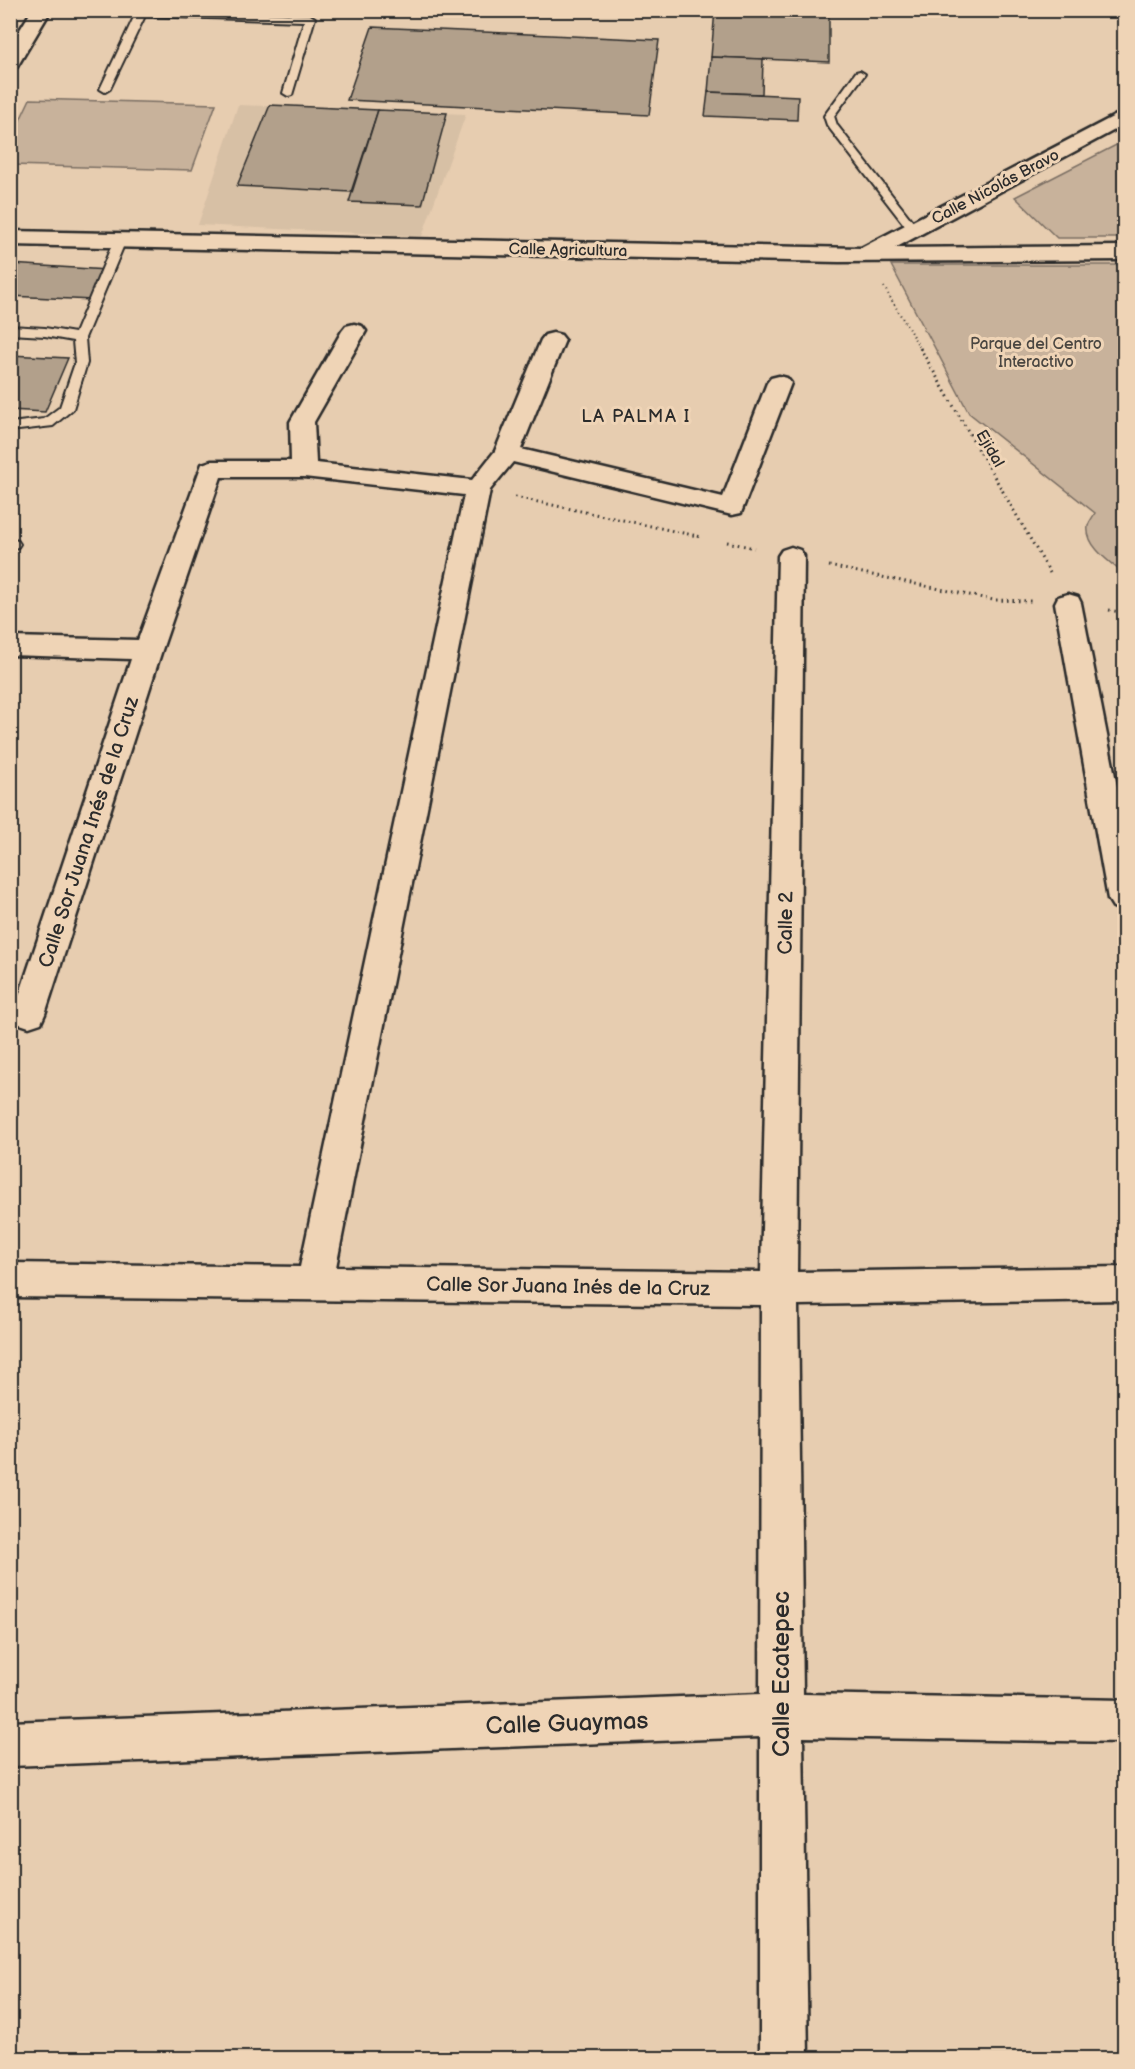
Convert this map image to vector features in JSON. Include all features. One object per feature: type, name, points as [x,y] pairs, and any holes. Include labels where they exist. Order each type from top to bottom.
[{"type":"street","points":[[10,63],[42,10]]},
{"type":"street","name":"Calle Nicolás Bravo","points":[[865,255],[1125,117]]},
{"type":"street","points":[[938,216],[963,237],[998,254]]},
{"type":"street","name":"Calle Agricultura","points":[[10,237],[865,255],[1125,253]]},
{"type":"street","points":[[304,469],[302,422],[354,331]]},
{"type":"street","points":[[315,1282],[478,489],[507,453],[553,340]]},
{"type":"street","points":[[507,453],[732,507],[779,383]]},
{"type":"street","name":"Calle Sor Juana Inés de la Cruz","points":[[28,1014],[148,650],[211,469],[304,469],[478,489]]},
{"type":"street","name":"Calle 2","points":[[778,1289],[791,556]]},
{"type":"street","points":[[1068,603],[1125,899]]},
{"type":"street","points":[[10,646],[148,650]]},
{"type":"street","name":"Calle Sor Juana Inés de la Cruz","points":[[10,1280],[778,1289],[1125,1283]]},
{"type":"street","name":"Calle Ecatepec","points":[[778,1289],[784,2058]]},
{"type":"street","name":"Calle Guaymas","points":[[10,1744],[782,1715],[1125,1721]]},
{"type":"lane","points":[[70,10],[310,18],[288,93]]},
{"type":"lane","points":[[105,89],[141,13]]},
{"type":"lane","points":[[860,74],[829,116],[832,125],[913,229]]},
{"type":"lane","points":[[10,427],[48,423],[66,409],[81,363],[79,338],[120,240]]},
{"type":"lane","points":[[10,330],[45,332],[79,338]]},
{"type":"path","name":"Ejidal","points":[[865,255],[1068,603]]},
{"type":"path","points":[[1068,603],[1125,613]]},
{"type":"shaded area","points":[[238,105],[466,114],[422,236],[198,225]]},
{"type":"green space","points":[[30,99],[216,104],[192,170],[11,165],[11,139]]},
{"type":"green space","points":[[1124,141],[1124,238],[1057,238],[1015,197]]},
{"type":"green space","name":"Parque del Centro Interactivo","points":[[891,265],[1124,265],[1124,574],[1100,553],[1091,540],[1088,526],[1095,513],[969,413],[927,333],[923,330]]},
{"type":"building","points":[[715,10],[829,10],[829,62],[711,57]]},
{"type":"building","points":[[372,27],[659,40],[649,115],[347,100]]},
{"type":"building","points":[[711,57],[763,59],[762,94],[708,92]]},
{"type":"building","points":[[708,92],[798,96],[797,120],[705,116]]},
{"type":"building","points":[[270,105],[378,110],[351,192],[237,186]]},
{"type":"building","points":[[378,110],[447,113],[422,205],[349,202]]},
{"type":"building","points":[[10,264],[107,270],[92,300],[10,296]]},
{"type":"building","points":[[10,355],[68,358],[45,412],[10,410]]},
{"type":"district","name":"LA PALMA I","points":[[636,416]]}]
